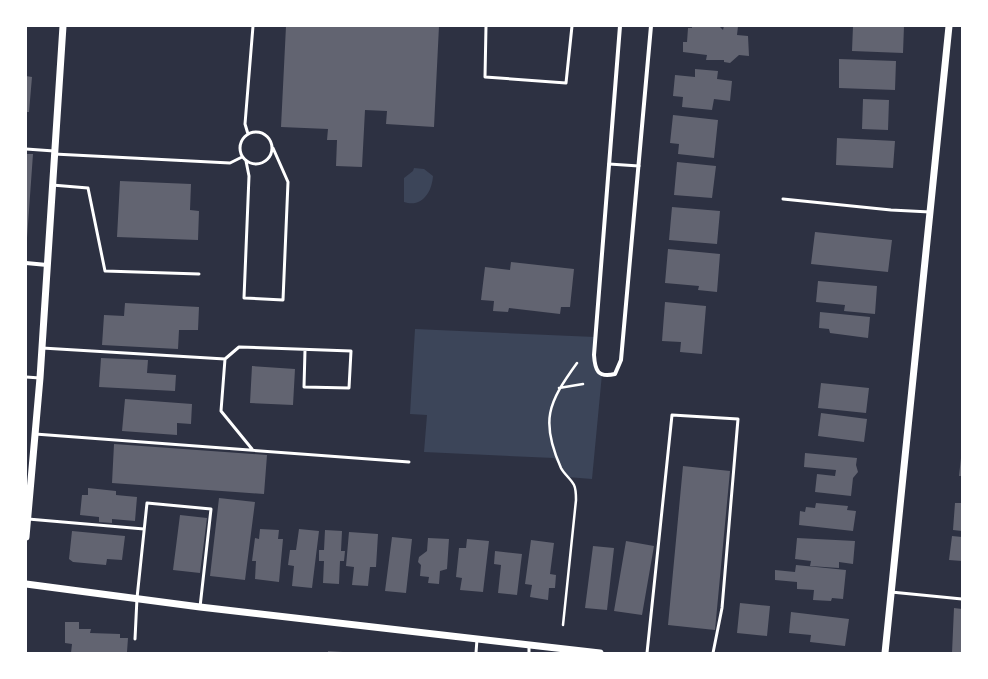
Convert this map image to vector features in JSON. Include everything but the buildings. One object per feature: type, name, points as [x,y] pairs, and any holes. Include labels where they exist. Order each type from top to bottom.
[{"type":"street","points":[[26,537],[40,378],[46,265],[63,26]]},
{"type":"street","points":[[620,26],[594,355],[595,367],[600,373],[607,376],[615,374],[621,360],[651,26]]},
{"type":"street","points":[[885,653],[949,26]]},
{"type":"street","points":[[26,263],[46,265]]},
{"type":"street","points":[[26,584],[200,607],[600,653]]},
{"type":"lane","points":[[248,134],[245,124],[252,26]]},
{"type":"lane","points":[[486,26],[485,77],[566,83],[572,26]]},
{"type":"lane","points":[[246,161],[249,176],[244,298],[283,300],[288,182],[272,143],[266,134],[255,132],[248,134],[242,140],[240,146],[242,157],[251,164],[261,164],[270,158],[273,148]]},
{"type":"lane","points":[[26,149],[55,153],[230,163],[242,157]]},
{"type":"lane","points":[[609,164],[639,166]]},
{"type":"lane","points":[[52,185],[88,188],[105,271],[199,274]]},
{"type":"lane","points":[[783,199],[891,210],[930,212]]},
{"type":"lane","points":[[42,348],[225,359],[239,347],[305,350],[351,350],[349,388],[304,386],[305,350]]},
{"type":"lane","points":[[225,359],[221,411],[252,449]]},
{"type":"lane","points":[[26,377],[40,378]]},
{"type":"lane","points":[[647,653],[672,415],[738,419],[722,608],[713,653]]},
{"type":"lane","points":[[35,434],[252,449],[409,462]]},
{"type":"lane","points":[[135,639],[137,598],[147,503],[211,509],[200,607]]},
{"type":"lane","points":[[28,519],[144,529]]},
{"type":"lane","points":[[891,592],[962,599]]},
{"type":"lane","points":[[476,653],[477,639]]},
{"type":"lane","points":[[529,645],[529,653]]},
{"type":"path","points":[[564,625],[576,500],[574,486],[562,470],[554,450],[549,430],[550,410],[559,388],[576,363]]},
{"type":"path","points":[[559,388],[584,384]]},
{"type":"shaded area","points":[[414,168],[424,169],[433,176],[431,188],[421,201],[416,203],[404,202],[404,178],[413,171]]},
{"type":"shaded area","points":[[415,329],[595,337],[595,367],[602,374],[592,479],[567,477],[554,458],[424,452],[427,415],[410,414]]}]
